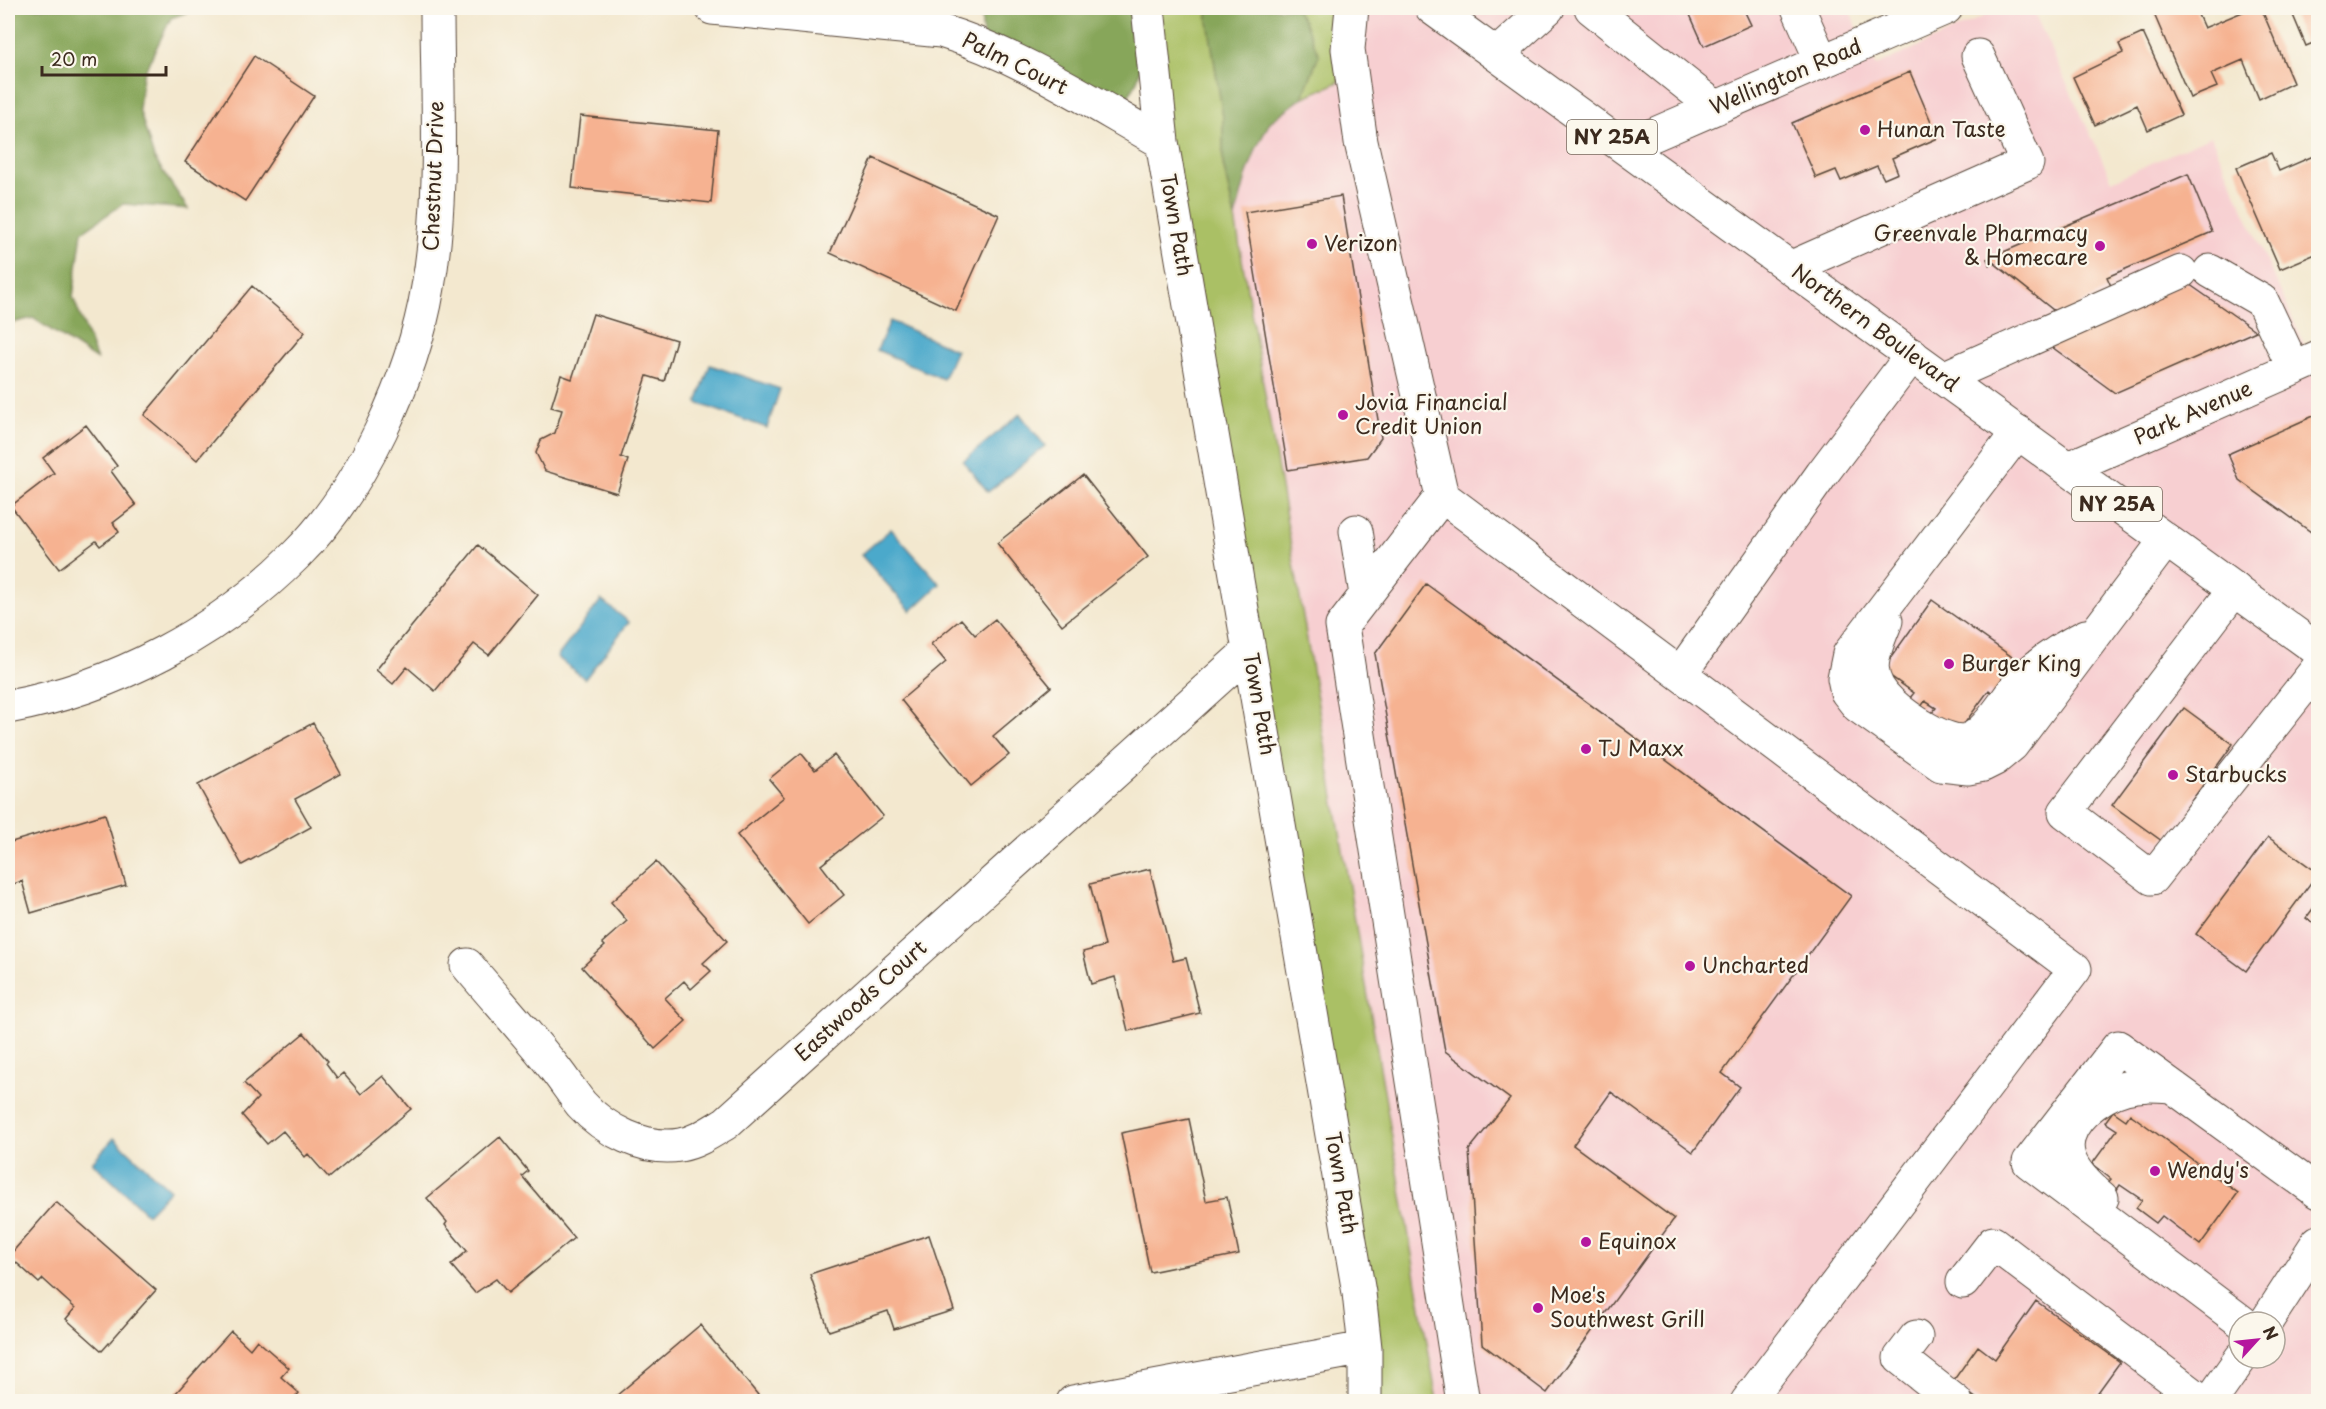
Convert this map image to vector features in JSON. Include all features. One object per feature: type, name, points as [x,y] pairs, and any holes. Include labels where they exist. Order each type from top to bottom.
[{"type":"street","name":"Chestnut Drive","points":[[8,707],[38,702],[99,682],[159,655],[248,598],[297,555],[338,504],[364,463],[413,351],[428,288],[437,221],[437,8]]},
{"type":"street","name":"Palm Court","points":[[712,8],[941,31],[975,41],[1009,57],[1162,142]]},
{"type":"street","name":"Town Path","points":[[1148,8],[1162,142],[1356,1269],[1365,1348],[1365,1401]]},
{"type":"street","points":[[1352,8],[1348,49],[1361,142],[1442,496],[2075,969],[1747,1401]]},
{"type":"street","name":"Northern Boulevard","points":[[1432,8],[2319,650]]},
{"type":"street","points":[[1497,54],[1548,8]]},
{"type":"street","points":[[1591,8],[1716,108]]},
{"type":"street","points":[[1798,8],[1822,62]]},
{"type":"street","name":"Wellington Road","points":[[1625,147],[1946,8]]},
{"type":"street","points":[[1792,267],[2028,163],[1978,56]]},
{"type":"street","points":[[1943,378],[2195,271],[2262,301],[2306,364]]},
{"type":"street","points":[[1680,674],[1822,474],[1912,355]]},
{"type":"street","name":"Park Avenue","points":[[2068,468],[2306,364]]},
{"type":"street","points":[[2018,432],[1849,654],[1844,678],[1847,692],[1858,706],[1941,765],[1968,768],[1983,765],[1995,759],[2012,745],[2166,540]]},
{"type":"street","points":[[1442,496],[1342,626],[1463,1401]]},
{"type":"street","points":[[1356,531],[1366,595]]},
{"type":"street","points":[[2235,589],[2065,812],[2152,878],[2319,668]]},
{"type":"street","name":"Eastwoods Court","points":[[467,965],[557,1070],[581,1104],[604,1125],[629,1138],[657,1145],[680,1145],[703,1137],[726,1123],[1250,651]]},
{"type":"street","points":[[2227,1311],[2029,1162],[2118,1047],[2319,1192]]},
{"type":"street","points":[[2274,1310],[2319,1242]]},
{"type":"street","points":[[1963,1282],[1993,1243],[2203,1401]]},
{"type":"street","points":[[1916,1337],[1900,1358],[1956,1401]]},
{"type":"street","points":[[1073,1401],[1365,1348]]},
{"type":"street","points":[[2210,1401],[2232,1370]]},
{"type":"shaded area","points":[[1148,8],[1848,8],[1876,66],[2002,8],[2032,8],[2112,181],[2211,136],[2312,362],[2318,360],[2318,1401],[1365,1401]]},
{"type":"green space","points":[[8,8],[199,8],[171,18],[143,75],[139,109],[154,158],[188,209],[123,204],[82,232],[73,297],[97,360],[33,318],[8,324]]},
{"type":"green space","points":[[983,8],[1143,8],[1143,54],[1134,88],[1126,98],[1108,109],[983,38],[981,12]]},
{"type":"green space","points":[[1143,8],[1206,8],[1223,117],[1223,164],[1235,218],[1437,1401],[1365,1401]]},
{"type":"green space","points":[[1206,8],[1295,8],[1304,21],[1319,55],[1302,98],[1270,122],[1256,149],[1235,218],[1223,164],[1223,117]]},
{"type":"green space","points":[[1295,8],[1344,8],[1339,82],[1302,98],[1319,55]]},
{"type":"water","points":[[890,321],[956,350],[943,379],[877,350]]},
{"type":"water","points":[[710,365],[780,389],[767,428],[697,403]]},
{"type":"water","points":[[1020,414],[1045,446],[988,492],[963,461]]},
{"type":"water","points":[[891,529],[940,584],[911,611],[861,555]]},
{"type":"water","points":[[601,600],[629,622],[585,679],[557,657]]},
{"type":"water","points":[[114,1138],[170,1190],[147,1214],[92,1162]]},
{"type":"building","points":[[1687,8],[1743,8],[1751,25],[1704,46]]},
{"type":"building","points":[[2169,8],[2195,8],[2204,28],[2252,8],[2261,8],[2293,83],[2259,99],[2243,60],[2211,74],[2217,87],[2190,98],[2154,14]]},
{"type":"building","points":[[2290,8],[2318,8],[2318,41],[2306,46]]},
{"type":"building","points":[[2143,33],[2181,115],[2148,130],[2137,105],[2095,125],[2073,77],[2123,53],[2119,44]]},
{"type":"building","points":[[254,56],[314,96],[245,201],[185,162]]},
{"type":"building","name":"Hunan Taste","points":[[1910,72],[1938,138],[1892,158],[1898,173],[1884,179],[1877,166],[1841,181],[1836,170],[1816,178],[1792,123]]},
{"type":"building","points":[[580,116],[718,130],[711,203],[572,188]]},
{"type":"building","points":[[2271,153],[2279,171],[2318,154],[2318,253],[2280,269],[2236,168]]},
{"type":"building","points":[[873,158],[999,215],[956,311],[830,253]]},
{"type":"building","name":"Greenvale Pharmacy & Homecare","points":[[2188,174],[2212,232],[2107,277],[2111,286],[2062,317],[1994,263],[1990,265],[1987,259]]},
{"type":"building","points":[[1341,196],[1381,438],[1367,457],[1288,470],[1245,212]]},
{"type":"building","points":[[2186,282],[2256,331],[2115,393],[2045,342]]},
{"type":"building","points":[[252,286],[305,332],[197,460],[144,415]]},
{"type":"building","points":[[593,314],[676,340],[664,381],[647,376],[621,457],[628,460],[617,493],[545,471],[536,453],[541,440],[555,433],[562,410],[551,407],[561,375],[572,379]]},
{"type":"building","points":[[2318,414],[2318,537],[2239,480],[2228,454]]},
{"type":"building","points":[[86,425],[117,466],[111,471],[136,505],[113,523],[119,532],[100,546],[96,541],[59,569],[11,506],[54,473],[43,458]]},
{"type":"building","points":[[1083,475],[1148,557],[1062,625],[997,543]]},
{"type":"building","points":[[478,545],[538,595],[489,655],[474,644],[435,691],[407,667],[393,684],[376,670]]},
{"type":"building","points":[[1426,584],[1851,896],[1722,1073],[1740,1087],[1693,1152],[1611,1092],[1573,1145],[1674,1219],[1547,1393],[1482,1344],[1469,1150],[1510,1099],[1445,1051],[1375,654]]},
{"type":"building","name":"Burger King","points":[[1932,600],[2012,657],[2013,672],[1996,696],[1989,690],[1964,724],[1962,731],[1930,715],[1936,708],[1925,701],[1921,707],[1909,699],[1914,693],[1882,670]]},
{"type":"building","points":[[961,619],[975,635],[995,619],[1051,687],[993,736],[1009,755],[971,786],[901,700],[946,662],[931,644]]},
{"type":"building","name":"Starbucks","points":[[2184,708],[2233,744],[2162,841],[2112,805]]},
{"type":"building","points":[[313,723],[341,774],[295,799],[311,827],[242,865],[198,785]]},
{"type":"building","points":[[801,753],[815,770],[834,755],[883,816],[821,865],[844,895],[808,924],[737,835],[784,797],[769,779]]},
{"type":"building","points":[[105,814],[126,885],[31,913],[22,881],[8,886],[8,843]]},
{"type":"building","points":[[2268,837],[2318,873],[2246,971],[2196,934]]},
{"type":"building","points":[[656,862],[727,941],[703,963],[711,971],[691,989],[684,981],[665,998],[686,1021],[655,1049],[582,967],[605,946],[602,943],[627,921],[611,902]]},
{"type":"building","points":[[1150,869],[1173,961],[1186,958],[1200,1013],[1128,1031],[1115,977],[1091,984],[1083,952],[1105,946],[1090,884]]},
{"type":"building","points":[[2318,902],[2318,927],[2306,918]]},
{"type":"building","points":[[304,1033],[328,1061],[326,1063],[337,1078],[343,1073],[361,1094],[383,1076],[411,1109],[329,1178],[308,1154],[305,1157],[283,1131],[267,1144],[242,1115],[258,1098],[244,1083]]},
{"type":"building","name":"Wendy's","points":[[2113,1111],[2126,1120],[2130,1114],[2238,1193],[2200,1245],[2162,1216],[2156,1223],[2136,1208],[2142,1200],[2120,1185],[2116,1191],[2106,1185],[2111,1179],[2092,1164],[2117,1130],[2105,1122]]},
{"type":"building","points":[[1189,1119],[1206,1201],[1227,1197],[1239,1254],[1150,1272],[1121,1133]]},
{"type":"building","points":[[500,1137],[528,1171],[522,1176],[574,1238],[508,1293],[496,1279],[475,1293],[451,1265],[467,1251],[445,1225],[447,1222],[427,1198]]},
{"type":"building","points":[[56,1202],[156,1290],[102,1351],[66,1319],[75,1308],[43,1279],[39,1283],[9,1256]]},
{"type":"building","points":[[929,1235],[954,1310],[894,1329],[888,1311],[829,1331],[810,1274]]},
{"type":"building","points":[[2036,1301],[2120,1362],[2091,1402],[1981,1402],[1953,1381],[1978,1346],[1995,1359]]},
{"type":"building","points":[[700,1325],[758,1395],[750,1402],[609,1402]]},
{"type":"building","points":[[231,1331],[250,1349],[257,1340],[289,1368],[281,1377],[299,1393],[293,1400],[295,1402],[184,1402],[175,1394]]},
{"type":"place","name":"Hunan Taste","points":[[1865,130]]},
{"type":"place","name":"Verizon","points":[[1312,244]]},
{"type":"place","name":"Greenvale Pharmacy & Homecare","points":[[2100,246]]},
{"type":"place","name":"Jovia Financial Credit Union","points":[[1343,415]]},
{"type":"place","name":"Burger King","points":[[1949,664]]},
{"type":"place","name":"TJ Maxx","points":[[1586,749]]},
{"type":"place","name":"Starbucks","points":[[2173,775]]},
{"type":"place","name":"Uncharted","points":[[1690,966]]},
{"type":"place","name":"Wendy's","points":[[2155,1171]]},
{"type":"place","name":"Equinox","points":[[1586,1242]]},
{"type":"place","name":"Moe's Southwest Grill","points":[[1538,1308]]}]
